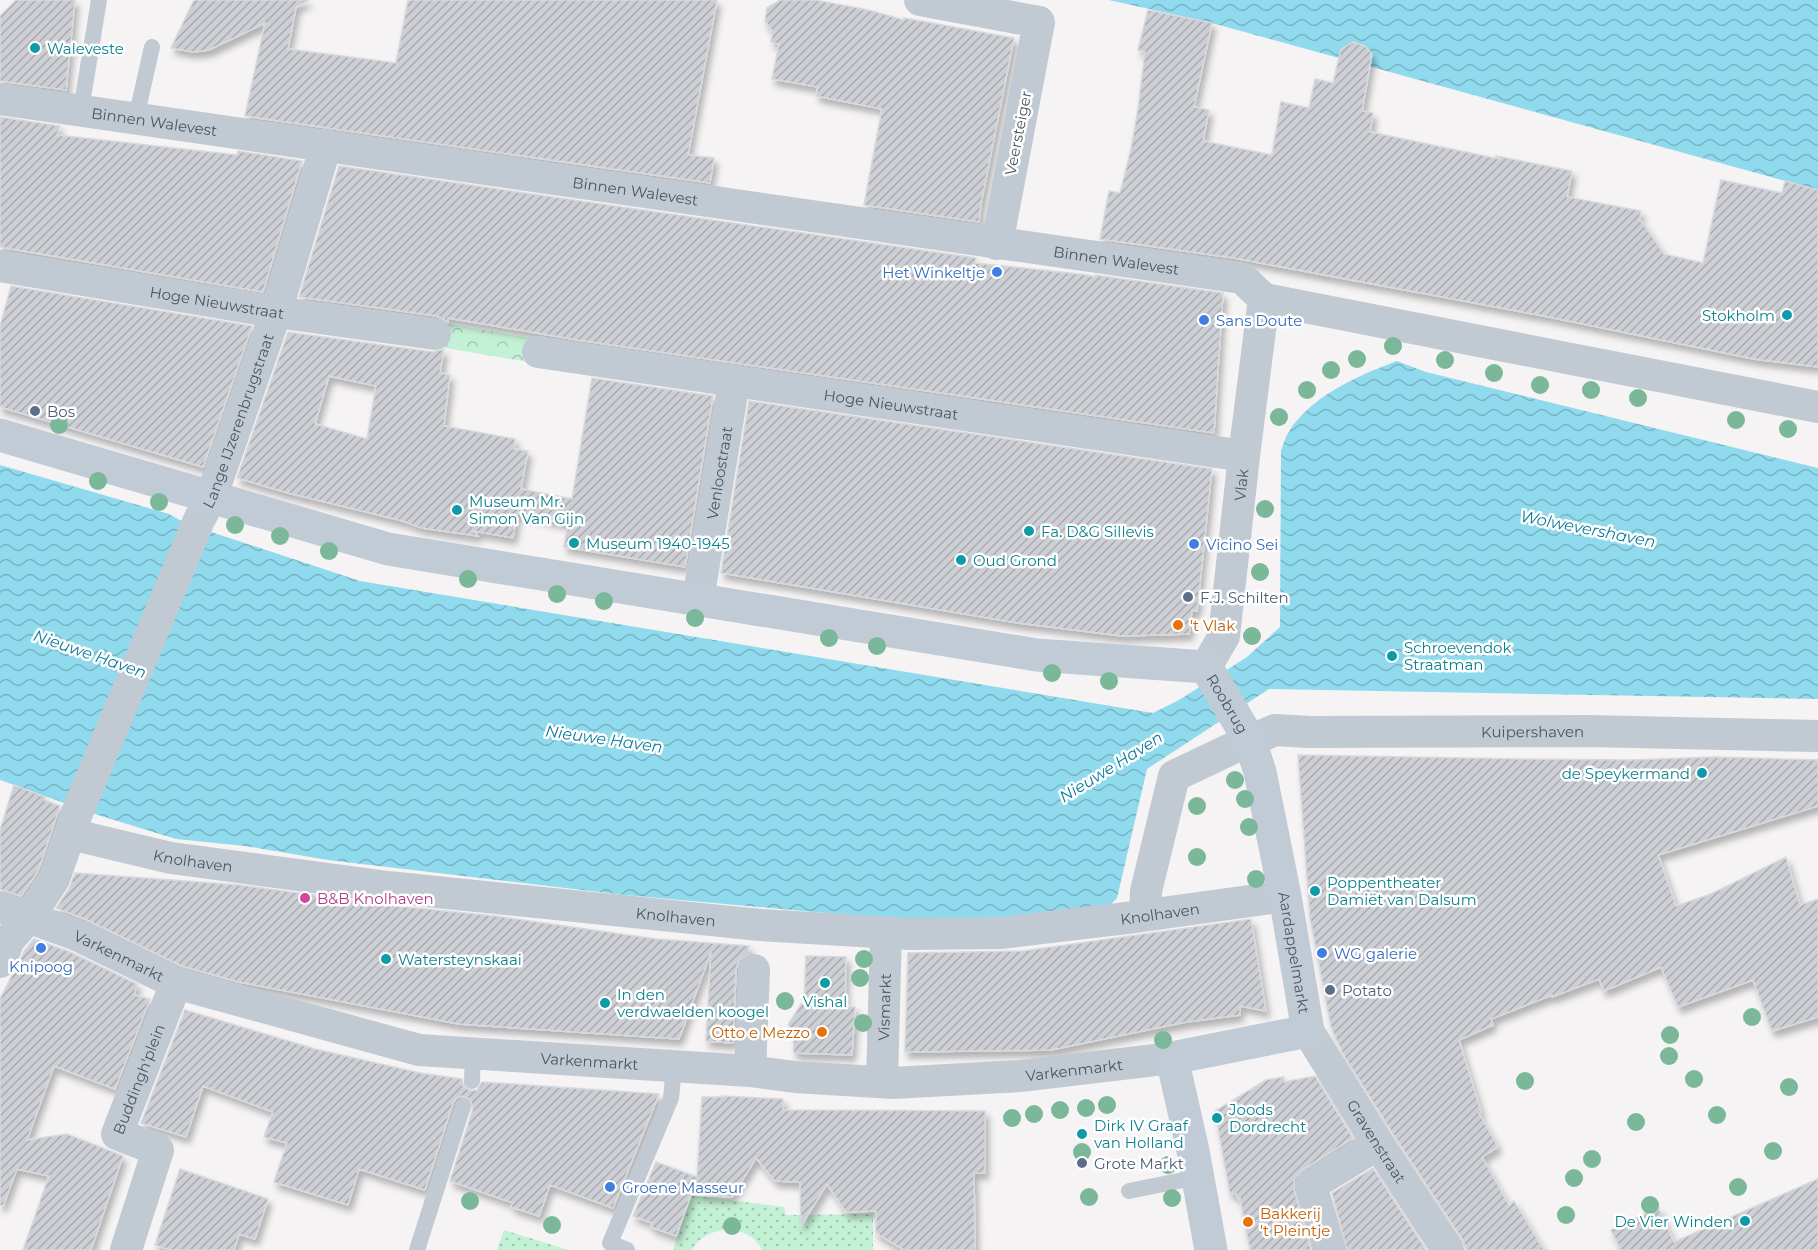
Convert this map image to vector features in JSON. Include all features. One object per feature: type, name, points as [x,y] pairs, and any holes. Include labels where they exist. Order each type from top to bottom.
[{"type":"street","name":"Veersteiger","points":[[920,0],[1038,22],[997,244]]},
{"type":"street","name":"Binnen Walevest","points":[[0,99],[1242,279],[1264,298]]},
{"type":"street","name":"Lange IJzerenbrugstraat","points":[[0,962],[9,940],[29,917],[54,879],[74,821],[205,509],[276,312],[326,145]]},
{"type":"street","name":"Hoge Nieuwstraat","points":[[0,266],[276,312],[435,334]]},
{"type":"street","points":[[1264,298],[1818,407]]},
{"type":"street","name":"Vlak","points":[[1208,671],[1224,636],[1264,298]]},
{"type":"street","name":"Hoge Nieuwstraat","points":[[538,352],[1244,456]]},
{"type":"street","name":"Venloostraat","points":[[698,600],[734,382]]},
{"type":"street","points":[[0,435],[205,509],[388,549],[1037,655],[1208,671]]},
{"type":"street","name":"Roobrug","points":[[1208,671],[1240,735]]},
{"type":"street","name":"Kuipershaven","points":[[1240,735],[1275,730],[1309,732],[1590,731],[1818,736]]},
{"type":"street","points":[[1145,915],[1146,891],[1174,776],[1240,735]]},
{"type":"street","name":"Aardappelmarkt","points":[[1172,1058],[1308,1031],[1285,896],[1260,772],[1240,735]]},
{"type":"street","name":"Knolhaven","points":[[74,821],[171,858],[388,887],[760,925],[910,934],[1001,933],[1285,896]]},
{"type":"street","name":"Varkenmarkt","points":[[0,908],[78,935],[176,983],[419,1050],[472,1067],[674,1068],[750,1071],[795,1077],[882,1083],[1020,1076],[1172,1058]]},
{"type":"street","name":"Vismarkt","points":[[882,1083],[886,932]]},
{"type":"street","points":[[750,1071],[754,970]]},
{"type":"street","name":"Buddingh'plein","points":[[126,1250],[158,1150],[117,1134],[176,983]]},
{"type":"street","name":"Gravenstraat","points":[[1308,1031],[1378,1144],[1445,1233]]},
{"type":"street","points":[[1172,1058],[1198,1177],[1210,1250]]},
{"type":"street","points":[[1330,1250],[1311,1185],[1378,1144]]},
{"type":"lane","points":[[81,110],[99,0]]},
{"type":"lane","points":[[136,118],[152,47]]},
{"type":"lane","points":[[627,1250],[610,1244],[671,1098],[674,1068]]},
{"type":"lane","points":[[417,1250],[463,1106]]},
{"type":"lane","points":[[1129,1191],[1198,1177]]},
{"type":"green space","points":[[444,323],[536,339],[534,363],[440,347]]},
{"type":"green space","points":[[691,1195],[784,1207],[786,1215],[873,1214],[873,1250],[762,1250],[756,1241],[747,1235],[727,1230],[707,1235],[692,1250],[673,1250]]},
{"type":"green space","points":[[504,1230],[569,1250],[497,1250]]},
{"type":"water","points":[[1109,0],[1818,0],[1818,190],[1212,23]]},
{"type":"water","points":[[1397,361],[1426,372],[1818,468],[1818,699],[1269,689],[1147,769],[1117,898],[1109,906],[1034,916],[913,921],[625,895],[328,860],[245,846],[176,839],[98,815],[0,780],[0,465],[169,514],[187,524],[360,581],[1153,713],[1179,700],[1247,657],[1280,627],[1281,451],[1286,437],[1297,420],[1322,398],[1351,380]]},
{"type":"building","name":"Waleveste","points":[[16,0],[75,0],[66,90],[0,81],[0,16]]},
{"type":"building","points":[[194,0],[309,0],[296,7],[288,49],[396,63],[408,0],[717,0],[688,155],[714,158],[710,183],[245,116],[265,23],[209,50],[193,52],[171,48]]},
{"type":"building","points":[[780,0],[815,0],[868,10],[904,20],[904,18],[1014,38],[979,222],[864,205],[882,109],[816,96],[818,87],[772,79],[779,44],[771,42],[773,32],[765,21],[767,8]]},
{"type":"building","points":[[1148,10],[1212,23],[1194,107],[1209,110],[1203,141],[1272,155],[1281,102],[1309,108],[1315,79],[1333,83],[1341,49],[1353,42],[1365,46],[1372,54],[1362,111],[1373,113],[1370,132],[1499,159],[1496,156],[1572,171],[1567,197],[1641,211],[1639,221],[1664,254],[1703,263],[1721,180],[1782,193],[1785,181],[1818,190],[1818,367],[1754,359],[1544,316],[1234,258],[1100,239],[1109,191],[1120,193],[1131,149],[1145,52],[1138,50]]},
{"type":"building","points":[[0,117],[60,126],[57,135],[237,155],[238,151],[302,161],[263,292],[0,247]]},
{"type":"building","points":[[339,166],[976,258],[975,263],[1095,277],[1095,275],[1223,293],[1214,433],[578,340],[448,318],[448,322],[437,316],[299,297]]},
{"type":"building","points":[[11,286],[252,326],[203,467],[0,407],[0,326]]},
{"type":"building","points":[[288,332],[433,352],[444,349],[440,373],[450,375],[444,426],[515,439],[514,449],[528,451],[521,489],[572,499],[592,378],[713,396],[685,567],[564,547],[568,524],[517,513],[513,538],[474,531],[478,536],[422,528],[403,521],[237,478]],"holes":[[[329,376],[376,386],[367,439],[315,424]]]},
{"type":"building","points":[[749,401],[1212,469],[1197,611],[1192,610],[1189,634],[1122,636],[1018,623],[721,573]]},
{"type":"building","points":[[1298,755],[1632,760],[1714,757],[1818,760],[1818,806],[1658,855],[1676,906],[1711,894],[1786,857],[1800,905],[1818,899],[1818,1017],[1772,1031],[1753,980],[1678,1007],[1661,967],[1604,991],[1599,979],[1552,997],[1552,995],[1491,1019],[1493,1025],[1459,1040],[1481,1112],[1479,1113],[1498,1147],[1482,1157],[1509,1205],[1514,1201],[1544,1250],[1466,1250],[1463,1240],[1343,1054],[1331,1027],[1310,918]]},
{"type":"building","points":[[14,785],[45,797],[44,800],[60,806],[38,871],[21,896],[0,889],[0,830]]},
{"type":"building","points":[[75,873],[240,885],[386,905],[495,916],[656,939],[749,946],[748,954],[739,960],[736,969],[733,1043],[706,1041],[711,952],[679,1039],[459,1024],[239,982],[182,966],[85,919],[56,908],[69,889]]},
{"type":"building","points":[[1251,919],[1266,1011],[1240,1006],[1240,1015],[1186,1022],[1051,1050],[905,1052],[908,953],[1023,951]]},
{"type":"building","points":[[34,939],[70,952],[137,984],[134,995],[150,999],[115,1089],[54,1066],[27,1140],[67,1134],[123,1156],[91,1250],[23,1250],[49,1176],[17,1169],[3,1206],[0,1205],[0,999],[25,950]]},
{"type":"building","points":[[806,956],[846,957],[845,1006],[855,1007],[852,1055],[794,1053],[793,1031],[788,1025],[801,1004],[804,1005]]},
{"type":"building","points":[[185,1010],[315,1049],[420,1073],[462,1079],[463,1086],[471,1091],[477,1090],[482,1082],[659,1094],[613,1208],[550,1185],[539,1216],[511,1207],[513,1203],[450,1181],[473,1109],[470,1099],[461,1096],[453,1103],[425,1190],[359,1169],[348,1205],[274,1182],[287,1143],[264,1137],[273,1112],[203,1086],[186,1137],[141,1123]]},
{"type":"building","points":[[1315,1076],[1353,1138],[1302,1170],[1294,1179],[1294,1190],[1311,1250],[1250,1250],[1240,1198],[1238,1199],[1236,1193],[1230,1194],[1215,1111],[1266,1080],[1284,1077],[1284,1082]]},
{"type":"building","points":[[702,1097],[783,1099],[783,1110],[985,1111],[985,1173],[974,1173],[975,1250],[904,1250],[876,1233],[876,1211],[846,1212],[827,1184],[801,1226],[800,1182],[775,1181],[756,1158],[732,1197],[696,1195],[697,1179],[676,1236],[651,1227],[652,1223],[633,1216],[656,1162],[697,1177]]},
{"type":"building","points":[[1373,1168],[1426,1250],[1347,1250],[1332,1193]]},
{"type":"building","points":[[180,1169],[268,1199],[255,1239],[239,1234],[234,1250],[170,1250],[155,1245]]},
{"type":"building","points":[[1818,1179],[1818,1250],[1621,1250],[1611,1230],[1658,1207],[1674,1242]]},
{"type":"place","name":"Waleveste","points":[[35,48]]},
{"type":"place","name":"Het Winkeltje","points":[[997,272]]},
{"type":"place","name":"Stokholm","points":[[1787,315]]},
{"type":"place","name":"Sans Doute","points":[[1204,320]]},
{"type":"place","name":"Bos","points":[[35,411]]},
{"type":"place","name":"Museum Mr. Simon Van Gijn","points":[[457,510]]},
{"type":"place","name":"Fa. D&G Sillevis","points":[[1029,531]]},
{"type":"place","name":"Museum 1940-1945","points":[[574,543]]},
{"type":"place","name":"Vicino Sei","points":[[1194,544]]},
{"type":"place","name":"Oud Grond","points":[[961,560]]},
{"type":"place","name":"F.J. Schilten","points":[[1188,597]]},
{"type":"place","name":"'t Vlak","points":[[1178,625]]},
{"type":"place","name":"Schroevendok Straatman","points":[[1392,656]]},
{"type":"place","name":"de Speykermand","points":[[1702,773]]},
{"type":"place","name":"Poppentheater Damiët van Dalsum","points":[[1315,891]]},
{"type":"place","name":"B&B Knolhaven","points":[[305,898]]},
{"type":"place","name":"Knipoog","points":[[41,948]]},
{"type":"place","name":"WG galerie","points":[[1322,953]]},
{"type":"place","name":"Watersteynskaai","points":[[386,959]]},
{"type":"place","name":"Vishal","points":[[825,983]]},
{"type":"place","name":"Potato","points":[[1330,990]]},
{"type":"place","name":"In den verdwaelden koogel","points":[[605,1003]]},
{"type":"place","name":"Otto e Mezzo","points":[[822,1032]]},
{"type":"place","name":"Joods Dordrecht","points":[[1217,1118]]},
{"type":"place","name":"Dirk IV Graaf van Holland","points":[[1082,1134]]},
{"type":"place","name":"Grote Markt","points":[[1082,1163]]},
{"type":"place","name":"Groene Masseur","points":[[610,1187]]},
{"type":"place","name":"De Vier Winden","points":[[1745,1221]]},
{"type":"place","name":"Bakkerij 't Pleintje","points":[[1248,1222]]},
{"type":"water label","name":"Wolwevershaven","points":[[1588,529]]},
{"type":"water label","name":"Nieuwe Haven","points":[[90,654]]},
{"type":"water label","name":"Nieuwe Haven","points":[[604,739]]},
{"type":"water label","name":"Nieuwe Haven","points":[[1111,767]]}]
